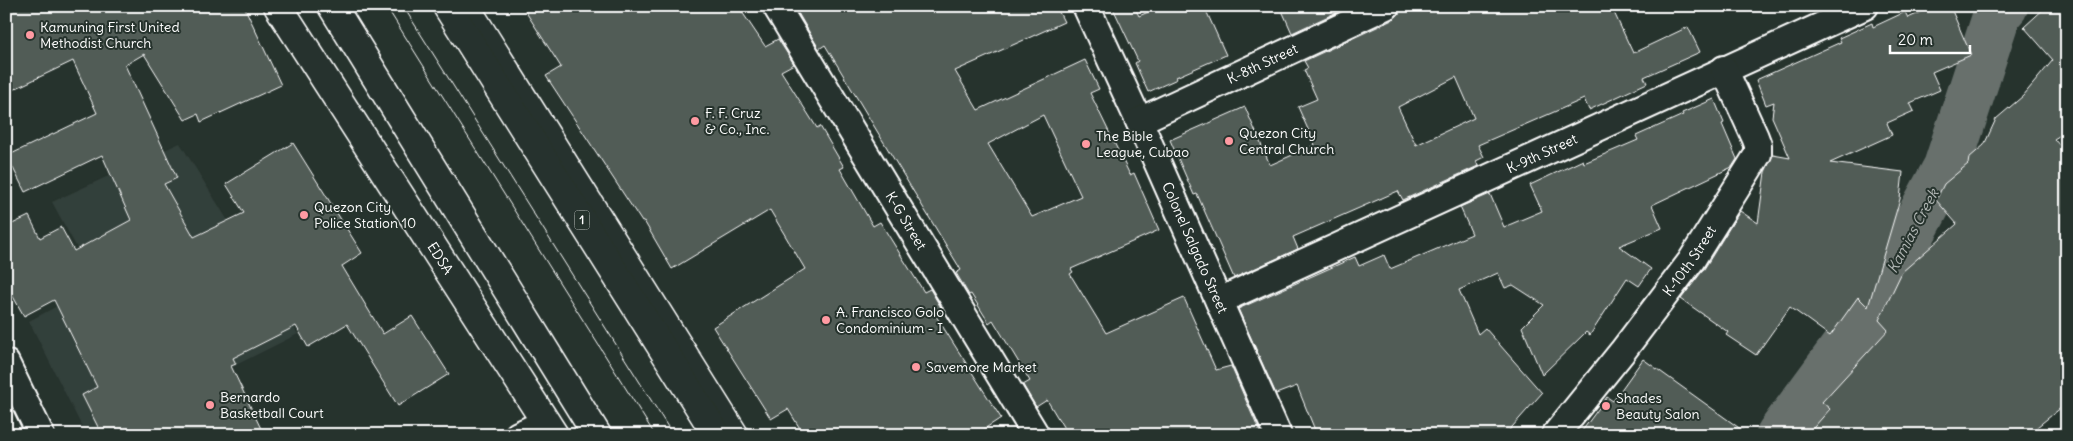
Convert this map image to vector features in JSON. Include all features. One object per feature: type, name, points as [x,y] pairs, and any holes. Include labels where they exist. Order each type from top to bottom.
[{"type":"main road","name":"EDSA","points":[[278,6],[550,429]]},
{"type":"main road","points":[[332,6],[597,435]]},
{"type":"main road","name":"1","points":[[447,6],[717,435]]},
{"type":"main road","points":[[465,6],[734,435]]},
{"type":"street","name":"K-G Street","points":[[776,6],[1036,435]]},
{"type":"street","name":"Colonel Salgado Street","points":[[1086,6],[1278,435]]},
{"type":"street","name":"K-8th Street","points":[[1139,121],[1386,6]]},
{"type":"street","name":"K-9th Street","points":[[1218,301],[1865,6]]},
{"type":"street","name":"K-10th Street","points":[[1555,435],[1622,352],[1691,261],[1758,154],[1758,145],[1755,137],[1724,69]]},
{"type":"street","points":[[8,370],[41,435]]},
{"type":"street","points":[[518,435],[550,429]]},
{"type":"shaded area","points":[[180,143],[298,334],[96,435],[86,435],[29,321],[97,285],[52,202]]},
{"type":"building","points":[[6,6],[244,6],[281,85],[201,122],[198,114],[185,120],[144,54],[125,65],[177,178],[164,184],[194,237],[244,213],[226,184],[293,143],[362,253],[342,266],[383,334],[412,316],[449,374],[398,406],[347,324],[308,347],[296,326],[233,358],[236,364],[231,366],[264,435],[102,435],[82,395],[97,387],[54,300],[24,316],[6,284],[6,227],[29,216],[40,238],[61,227],[74,251],[131,220],[102,155],[25,192],[7,156],[97,113],[73,61],[6,93]]},
{"type":"building","points":[[522,6],[738,6],[765,46],[778,39],[794,64],[781,71],[817,128],[820,126],[844,167],[840,169],[873,226],[880,222],[924,292],[930,289],[943,311],[936,316],[1001,418],[975,435],[804,435],[788,409],[771,419],[713,327],[805,269],[770,210],[672,269],[644,221],[642,222],[546,76],[561,67]]},
{"type":"building","points":[[794,6],[1056,6],[1064,22],[955,71],[978,110],[1085,60],[1099,89],[1090,93],[1130,175],[1134,173],[1159,230],[1071,269],[1073,272],[1070,274],[1106,333],[1184,298],[1216,370],[1231,366],[1261,435],[1068,435],[1047,400],[1036,407],[1023,385],[1030,381],[993,320],[989,323],[971,294],[969,295],[956,273],[961,270],[825,45],[819,49]],"holes":[[[1043,115],[1081,196],[1032,217],[988,144]]]},
{"type":"building","points":[[1112,6],[1134,6],[1139,16],[1162,6],[1204,6],[1226,55],[1176,77],[1177,79],[1148,92],[1135,63],[1138,61]]},
{"type":"building","points":[[1280,6],[1350,6],[1292,33]]},
{"type":"building","points":[[1401,6],[1611,6],[1633,53],[1688,27],[1700,52],[1644,77],[1647,83],[1589,110],[1584,99],[1478,145],[1484,157],[1476,161],[1478,166],[1403,200],[1398,191],[1293,237],[1298,249],[1234,278],[1197,194],[1194,195],[1170,140],[1245,107],[1270,165],[1315,145],[1298,107],[1317,99],[1304,70],[1308,68],[1304,61],[1392,20],[1399,14]],"holes":[[[1456,77],[1474,118],[1416,145],[1398,107]]]},
{"type":"building","points":[[1935,6],[1950,6],[1971,55],[1932,72],[1940,90],[1910,103],[1914,111],[1887,123],[1892,135],[1830,163],[1903,172],[1900,199],[1868,307],[1858,297],[1830,336],[1790,307],[1756,355],[1726,335],[1728,332],[1681,299],[1704,269],[1740,211],[1758,223],[1765,172],[1773,155],[1790,158],[1772,117],[1774,102],[1766,105],[1756,80],[1841,42],[1839,38],[1872,23],[1873,27],[1905,12],[1908,18]]},
{"type":"building","points":[[2047,6],[2067,6],[2067,131],[2054,139],[2067,154],[2067,403],[2027,435],[1807,435],[1830,409],[1822,402],[1888,330],[1879,320],[1902,272],[1957,224],[1936,200],[1944,184],[1968,164],[1969,158],[1984,145],[1996,119],[2023,96],[2053,60],[2024,27]]},
{"type":"building","points":[[1714,99],[1737,159],[1732,167],[1652,205],[1662,228],[1619,246],[1651,269],[1639,286],[1627,278],[1590,335],[1586,332],[1542,375],[1522,327],[1544,305],[1513,285],[1505,288],[1498,273],[1459,290],[1478,334],[1485,328],[1542,393],[1505,435],[1317,435],[1297,386],[1276,394],[1238,309],[1355,257],[1359,266],[1384,255],[1390,269],[1472,234],[1460,207],[1490,194],[1504,227],[1542,211],[1530,185],[1583,160],[1584,163],[1638,140],[1636,136]]},
{"type":"building","points":[[1643,359],[1749,435],[1579,435],[1607,397],[1613,401]]},
{"type":"waterway","name":"Kamias Creek","points":[[1780,435],[1866,318],[1947,167],[1997,14],[2004,6]]},
{"type":"tram line","points":[[386,6],[655,435]]},
{"type":"tram line","points":[[403,6],[673,435]]},
{"type":"place","name":"Kamuning First United Methodist Church","points":[[30,35]]},
{"type":"place","name":"F. F. Cruz & Co., Inc.","points":[[695,121]]},
{"type":"place","name":"Quezon City Central Church","points":[[1229,141]]},
{"type":"place","name":"The Bible League, Cubao","points":[[1086,144]]},
{"type":"place","name":"Quezon City Police Station 10","points":[[304,215]]},
{"type":"place","name":"A. Francisco Golo Condominium - I","points":[[826,320]]},
{"type":"place","name":"Savemore Market","points":[[916,367]]},
{"type":"place","name":"Bernardo Basketball Court","points":[[210,405]]},
{"type":"place","name":"Shades Beauty Salon","points":[[1606,406]]}]
